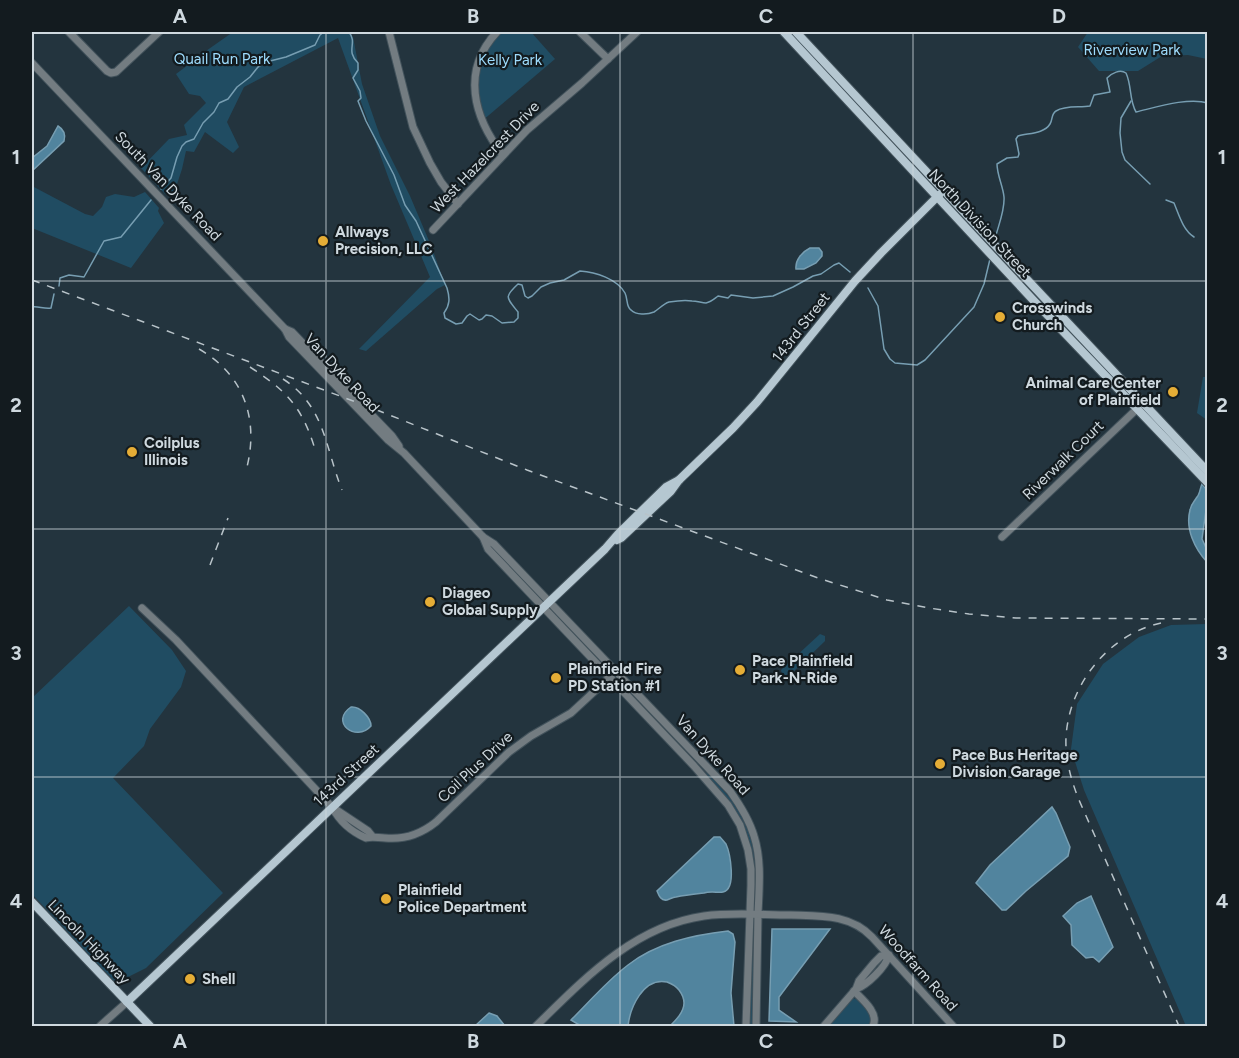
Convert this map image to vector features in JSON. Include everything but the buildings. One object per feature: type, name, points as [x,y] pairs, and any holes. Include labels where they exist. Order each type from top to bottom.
[{"type":"main road","name":"North Division Street","points":[[784,32],[940,194],[987,237],[1039,299],[1208,483]]},
{"type":"main road","name":"North Division Street","points":[[796,32],[984,247],[1039,299]]},
{"type":"main road","name":"143rd Street","points":[[127,1002],[550,601],[671,491],[679,480],[757,402],[851,285],[940,194]]},
{"type":"main road","name":"North Division Street","points":[[1139,406],[1208,472]]},
{"type":"main road","name":"Lincoln Highway","points":[[32,902],[150,1026]]},
{"type":"street","points":[[69,32],[111,74],[159,32]]},
{"type":"street","points":[[497,32],[482,53],[477,65],[474,97],[478,112],[488,132],[503,155]]},
{"type":"street","points":[[580,32],[608,59]]},
{"type":"street","name":"West Hazelcrest Drive","points":[[433,230],[526,130],[637,32]]},
{"type":"street","points":[[393,33],[413,127],[430,163],[458,204]]},
{"type":"street","name":"South Van Dyke Road","points":[[32,63],[285,328]]},
{"type":"street","name":"Van Dyke Road","points":[[285,328],[289,336],[347,398],[404,453],[483,537],[494,544],[550,601],[711,770],[746,814],[759,856],[756,1026]]},
{"type":"street","name":"Riverwalk Court","points":[[1002,537],[1139,406]]},
{"type":"street","name":"Van Dyke Road","points":[[483,537],[488,549],[710,783],[734,813],[744,837],[751,885],[746,1026]]},
{"type":"street","name":"Coil Plus Drive","points":[[142,608],[184,649],[332,807],[372,836],[398,838],[429,828],[522,742],[572,712],[616,671]]},
{"type":"street","name":"Woodfarm Road","points":[[536,1026],[615,954],[657,929],[681,921],[720,915],[758,914],[833,916],[852,922],[864,929],[953,1026]]},
{"type":"street","points":[[824,1026],[855,990],[859,981],[874,963],[881,956],[889,955]]},
{"type":"street","points":[[855,990],[874,1015],[873,1026]]},
{"type":"street","name":"143rd Street","points":[[100,1026],[127,1002]]},
{"type":"green space","name":"Quail Run Park","points":[[233,32],[349,32],[353,37],[362,84],[380,136],[410,196],[445,285],[437,289],[366,351],[359,349],[430,277],[391,185],[338,38],[244,87],[227,122],[239,147],[233,153],[205,132],[194,152],[186,151],[174,193],[171,195],[165,194],[141,168],[169,139],[187,135],[184,125],[206,103],[200,96],[189,94],[176,74]]},
{"type":"green space","name":"Kelly Park","points":[[497,32],[531,32],[555,59],[482,121],[475,81],[490,40]]},
{"type":"green space","name":"Riverview Park","points":[[1088,32],[1207,32],[1207,59],[1188,55],[1162,56],[1138,71],[1099,71],[1078,47]]},
{"type":"green space","points":[[32,186],[93,216],[102,207],[106,197],[115,194],[134,197],[145,192],[159,208],[158,211],[164,223],[131,268],[32,228]]},
{"type":"green space","points":[[1203,377],[1207,377],[1207,420],[1197,413]]},
{"type":"green space","points":[[129,606],[172,650],[186,671],[181,687],[150,729],[144,746],[113,778],[223,893],[146,968],[116,983],[32,894],[32,698]]},
{"type":"green space","points":[[1207,624],[1207,1026],[1186,1026],[1084,790],[1071,749],[1077,704],[1103,664],[1139,637],[1171,625]]},
{"type":"green space","points":[[820,634],[825,636],[825,641],[792,673],[782,674],[781,670]]},
{"type":"green space","points":[[706,771],[737,806],[751,832],[757,863],[756,904],[754,904],[755,876],[747,840],[707,777]]},
{"type":"green space","points":[[753,923],[754,1026],[749,1026],[749,1012]]},
{"type":"green space","points":[[852,998],[857,999],[871,1014],[870,1025],[828,1026]]},
{"type":"shaded area","points":[[58,126],[64,132],[64,141],[32,171],[32,158],[47,146]]},
{"type":"shaded area","points":[[810,248],[819,248],[822,256],[816,263],[804,269],[796,269],[800,257]]},
{"type":"shaded area","points":[[1202,484],[1207,490],[1202,539],[1207,550],[1207,562],[1195,545],[1189,524],[1190,508]]},
{"type":"shaded area","points":[[351,707],[358,708],[369,720],[371,726],[365,731],[352,731],[344,724],[345,713]]},
{"type":"shaded area","points":[[1052,807],[1070,847],[1068,856],[1006,910],[1002,910],[976,883],[990,865]]},
{"type":"shaded area","points":[[714,837],[720,837],[728,849],[731,878],[727,889],[723,892],[662,899],[657,891]]},
{"type":"shaded area","points":[[1091,896],[1113,947],[1099,962],[1093,957],[1086,958],[1072,945],[1071,925],[1063,916],[1077,903]]},
{"type":"shaded area","points":[[772,929],[830,929],[779,997],[779,1010],[796,1022],[769,1021]]},
{"type":"shaded area","points":[[728,931],[733,934],[735,942],[731,993],[734,1026],[670,1026],[681,1013],[684,1001],[678,989],[667,982],[651,984],[639,995],[628,1026],[581,1026],[571,1020],[613,978],[639,957],[675,941]]},
{"type":"shaded area","points":[[489,1013],[497,1016],[505,1026],[475,1026]]},
{"type":"waterway","points":[[161,189],[171,178],[182,146],[194,139],[219,103],[228,99],[258,67],[315,45],[324,32]]},
{"type":"waterway","points":[[349,32],[352,40],[352,54],[358,63],[358,70],[353,78],[360,91],[361,98],[358,101],[394,175],[405,205],[416,221],[447,288],[449,301],[444,313],[445,318],[456,324],[462,323],[470,314],[479,320],[486,315],[502,323],[514,322],[518,318],[518,312],[508,297],[518,284],[522,285],[525,296],[528,298],[541,287],[564,280],[580,271],[599,275],[617,284],[625,293],[629,309],[642,314],[654,312],[669,302],[706,303],[718,296],[728,298],[731,295],[753,298],[773,296],[839,263],[850,272]]},
{"type":"waterway","points":[[995,239],[1004,202],[997,164],[1007,158],[1018,157],[1016,139],[1018,136],[1044,130],[1050,124],[1056,111],[1069,107],[1090,106],[1094,95],[1110,92],[1107,78],[1111,75],[1119,72],[1126,73],[1136,112],[1182,102],[1208,103]]},
{"type":"waterway","points":[[1131,101],[1121,118],[1122,152],[1125,160],[1150,184]]},
{"type":"waterway","points":[[59,286],[60,278],[69,275],[84,277],[104,241],[121,237],[151,200]]},
{"type":"waterway","points":[[1166,200],[1174,203],[1184,226],[1194,237]]},
{"type":"waterway","points":[[868,288],[878,306],[884,349],[890,359],[895,363],[917,365],[925,360],[974,307],[984,284],[990,259]]},
{"type":"waterway","points":[[32,307],[51,308],[54,294]]},
{"type":"railway","points":[[32,280],[377,410],[527,470],[818,578],[887,600],[969,614],[1016,618],[1208,619]]},
{"type":"railway","points":[[199,349],[227,371],[237,384],[244,399],[251,431],[247,467]]},
{"type":"railway","points":[[250,367],[273,383],[290,400],[303,420],[314,446]]},
{"type":"railway","points":[[283,379],[297,390],[316,415],[342,490]]},
{"type":"railway","points":[[210,565],[228,518]]},
{"type":"railway","points":[[1161,623],[1125,638],[1095,664],[1075,698],[1069,717],[1066,753],[1079,800],[1179,1026]]},
{"type":"place","name":"Allways Precision, LLC","points":[[323,241]]},
{"type":"place","name":"Crosswinds Church","points":[[1000,317]]},
{"type":"place","name":"Animal Care Center of Plainfield","points":[[1173,392]]},
{"type":"place","name":"Coilplus Illinois","points":[[132,452]]},
{"type":"place","name":"Diageo Global Supply","points":[[430,602]]},
{"type":"place","name":"Pace Plainfield Park-N-Ride","points":[[740,670]]},
{"type":"place","name":"Plainfield Fire PD Station #1","points":[[556,678]]},
{"type":"place","name":"Pace Bus Heritage Division Garage","points":[[940,764]]},
{"type":"place","name":"Plainfield Police Department","points":[[386,899]]},
{"type":"place","name":"Shell","points":[[190,979]]}]
